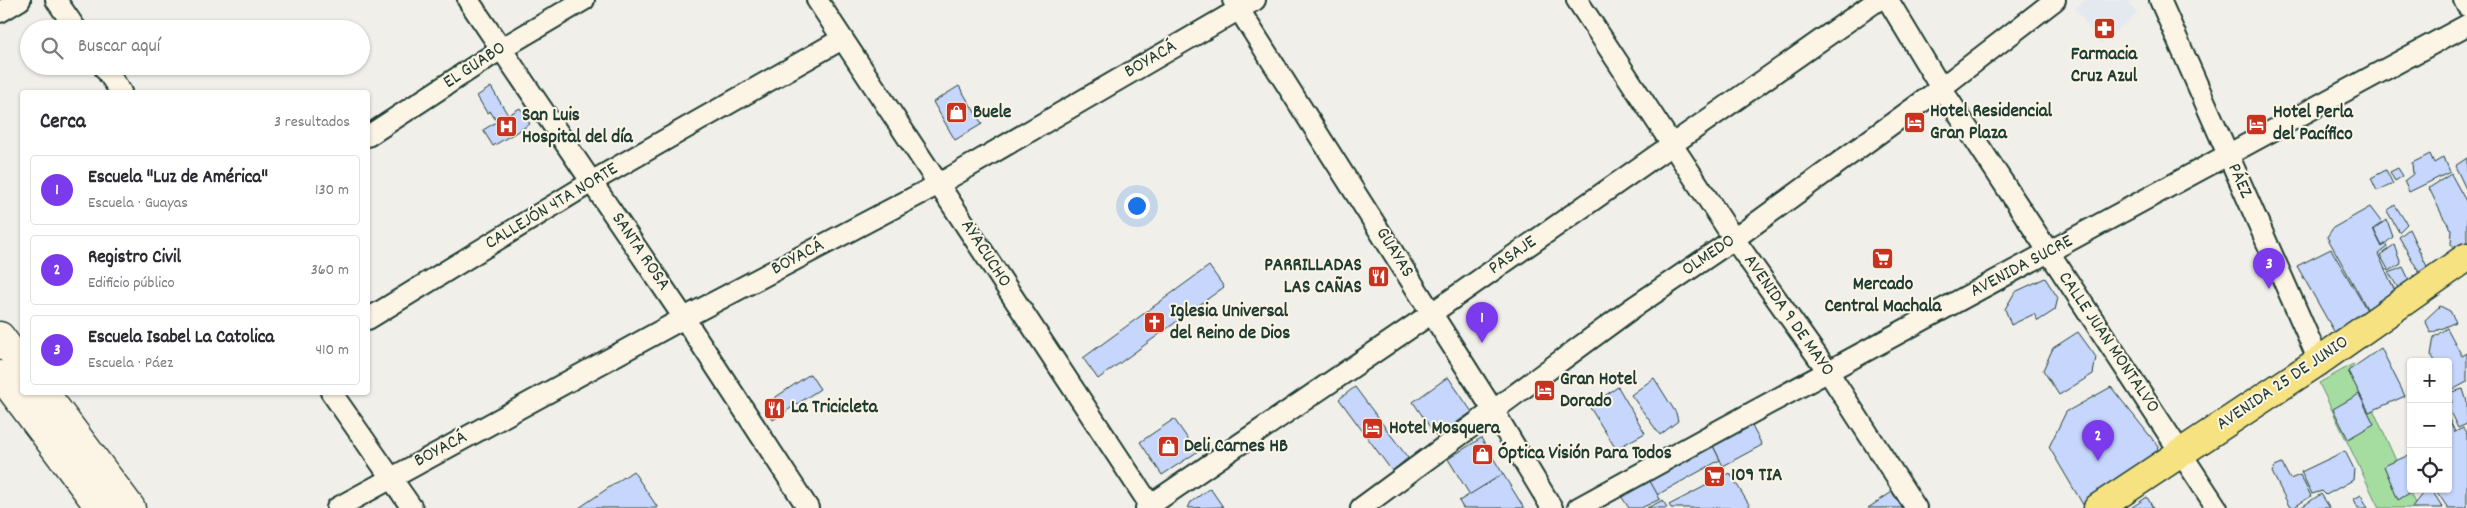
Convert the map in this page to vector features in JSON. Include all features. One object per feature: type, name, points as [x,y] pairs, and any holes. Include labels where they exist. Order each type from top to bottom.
[{"type":"main road","name":"AVENIDA 25 DE JUNIO","points":[[2098,508],[2319,361],[2467,257]]},
{"type":"main road","points":[[0,336],[20,377]]},
{"type":"main road","points":[[31,395],[100,508]]},
{"type":"main road","points":[[46,395],[131,508]]},
{"type":"street","points":[[0,12],[20,0]]},
{"type":"street","points":[[56,0],[70,20]]},
{"type":"street","name":"SANTA ROSA","points":[[468,0],[593,181],[808,508]]},
{"type":"street","name":"EL GUABO","points":[[370,135],[501,49],[584,0]]},
{"type":"street","name":"AYACUCHO","points":[[817,0],[1149,507]]},
{"type":"street","name":"AVENIDA 9 DE MAYO","points":[[1577,0],[1734,239],[1827,370],[1916,508]]},
{"type":"street","name":"PASAJE","points":[[1149,507],[1432,313],[1878,0]]},
{"type":"street","name":"CALLE JUAN MONTALVO","points":[[1888,0],[1941,88],[2217,508]]},
{"type":"street","name":"OLMEDO","points":[[1361,508],[1631,309],[1734,239],[1941,88],[2055,0]]},
{"type":"street","name":"PÁEZ","points":[[2160,0],[2319,361]]},
{"type":"street","points":[[2464,0],[2467,6]]},
{"type":"street","name":"BOYACÁ","points":[[337,508],[390,477],[684,318],[939,184],[1242,3]]},
{"type":"street","name":"GUAYAS","points":[[1242,3],[1552,508]]},
{"type":"street","name":"AVENIDA SUCRE","points":[[1578,508],[1827,370],[2048,253],[2467,25]]},
{"type":"street","name":"CALLEJÓN 4TA NORTE","points":[[370,318],[593,181],[842,39]]},
{"type":"street","points":[[110,75],[121,90]]},
{"type":"street","points":[[333,395],[412,508]]},
{"type":"shaded area","name":"Farmacia Cruz Azul","points":[[2085,0],[2127,0],[2137,13],[2101,44],[2075,8]]},
{"type":"green space","points":[[2353,364],[2407,486],[2407,493],[2410,493],[2417,508],[2379,508],[2319,383]]},
{"type":"building","name":"Buele","points":[[959,86],[982,124],[955,140],[933,102]]},
{"type":"building","points":[[491,87],[508,115],[497,122],[490,111],[487,113],[477,96]]},
{"type":"building","name":"San Luis Hospital del día","points":[[520,108],[530,124],[493,146],[483,130]]},
{"type":"building","points":[[2430,154],[2434,163],[2444,157],[2450,172],[2409,192],[2404,181],[2413,174],[2412,163]]},
{"type":"building","points":[[2467,158],[2467,191],[2455,166]]},
{"type":"building","points":[[2398,168],[2403,176],[2395,181],[2390,172]]},
{"type":"building","points":[[2386,170],[2393,184],[2377,191],[2371,178]]},
{"type":"building","points":[[2451,174],[2467,203],[2467,242],[2454,250],[2451,244],[2452,230],[2443,217],[2429,188]]},
{"type":"building","points":[[2395,205],[2407,224],[2399,232],[2387,211]]},
{"type":"building","points":[[2370,207],[2382,223],[2373,229],[2382,247],[2386,244],[2387,247],[2378,254],[2395,291],[2369,312],[2327,237],[2333,228]]},
{"type":"building","points":[[2387,220],[2393,237],[2382,246],[2374,230]]},
{"type":"building","points":[[2409,229],[2431,275],[2423,279],[2399,237]]},
{"type":"building","points":[[2394,245],[2401,264],[2389,271],[2380,255]]},
{"type":"building","points":[[2331,249],[2368,312],[2335,333],[2297,266]]},
{"type":"building","name":"Iglesia Universal del Reino de Dios","points":[[1209,266],[1224,287],[1098,379],[1083,358]]},
{"type":"building","points":[[2403,267],[2412,286],[2401,293],[2389,273]]},
{"type":"building","points":[[2045,278],[2058,298],[2055,310],[2038,321],[2034,314],[2011,325],[2005,309],[2015,292]]},
{"type":"building","points":[[2440,306],[2450,311],[2456,322],[2431,333],[2425,320]]},
{"type":"building","points":[[2447,328],[2462,356],[2467,353],[2467,382],[2454,389],[2452,386],[2452,358],[2433,358],[2431,355],[2434,337]]},
{"type":"building","points":[[2078,332],[2096,357],[2093,374],[2059,395],[2043,370],[2053,348]]},
{"type":"building","points":[[2381,348],[2405,396],[2369,412],[2348,371]]},
{"type":"building","points":[[810,374],[820,389],[773,420],[764,405]]},
{"type":"building","points":[[1448,377],[1472,412],[1436,436],[1413,402]]},
{"type":"building","points":[[1654,378],[1676,413],[1678,421],[1660,435],[1631,395]]},
{"type":"building","name":"Hotel Mosquera","points":[[1355,387],[1408,458],[1392,471],[1339,399]]},
{"type":"building","points":[[1618,387],[1645,433],[1616,449],[1589,406]]},
{"type":"building","points":[[2111,387],[2158,446],[2153,471],[2085,508],[2049,447],[2066,412]]},
{"type":"building","points":[[2463,389],[2467,402],[2467,424],[2458,428],[2452,416],[2452,392]]},
{"type":"building","points":[[2359,394],[2374,424],[2348,439],[2333,409]]},
{"type":"building","points":[[1746,415],[1762,445],[1723,466],[1710,440]]},
{"type":"building","name":"Deli Carnes HB","points":[[1174,419],[1197,452],[1162,475],[1140,442]]},
{"type":"building","points":[[2452,426],[2455,432],[2463,428],[2467,434],[2467,508],[2448,508],[2438,493],[2452,493]]},
{"type":"building","points":[[1481,438],[1503,474],[1470,495],[1448,459]]},
{"type":"building","points":[[1710,440],[1720,460],[1657,495],[1646,474]]},
{"type":"building","points":[[2345,451],[2354,469],[2353,480],[2326,495],[2322,491],[2312,494],[2301,472]]},
{"type":"building","points":[[2407,456],[2407,493],[2409,493],[2398,500],[2384,466]]},
{"type":"building","points":[[2282,464],[2290,479],[2300,475],[2311,496],[2293,508],[2289,506],[2272,472],[2275,467]]},
{"type":"building","points":[[633,471],[658,508],[579,508]]},
{"type":"building","points":[[1730,473],[1751,508],[1671,508],[1669,505]]},
{"type":"building","points":[[1503,474],[1524,508],[1463,508],[1459,501]]},
{"type":"building","points":[[1646,474],[1660,499],[1641,508],[1629,508],[1617,490]]},
{"type":"building","points":[[1210,488],[1223,507],[1188,508],[1191,502]]},
{"type":"building","points":[[1892,492],[1903,508],[1868,508]]},
{"type":"building","points":[[2423,493],[2434,493],[2443,508],[2411,508]]},
{"type":"building","points":[[2321,494],[2330,508],[2300,508]]},
{"type":"building","points":[[2361,495],[2368,508],[2358,508],[2354,499]]},
{"type":"building","points":[[2147,497],[2153,508],[2131,508]]},
{"type":"building","points":[[1663,500],[1667,508],[1647,508]]},
{"type":"place","name":"Farmacia Cruz Azul","points":[[2104,29]]},
{"type":"place","name":"Buele","points":[[957,113]]},
{"type":"place","name":"Hotel Residencial Gran Plaza","points":[[1914,123]]},
{"type":"place","name":"Hotel Perla del Pacífico","points":[[2257,124]]},
{"type":"place","name":"San Luis Hospital del día","points":[[506,127]]},
{"type":"place","name":"Mercado Central Machala","points":[[1883,259]]},
{"type":"place","name":"PARRILLADAS LAS CAÑAS","points":[[1378,277]]},
{"type":"place","name":"Escuela Isabel La Catolica","points":[[2269,289]]},
{"type":"place","name":"Iglesia Universal del Reino de Dios","points":[[1154,323]]},
{"type":"place","name":"Escuela \"Luz de América\"","points":[[1482,343]]},
{"type":"place","name":"Gran Hotel Dorado","points":[[1544,391]]},
{"type":"place","name":"La Tricicleta","points":[[775,408]]},
{"type":"place","name":"Hotel Mosquera","points":[[1373,429]]},
{"type":"place","name":"Deli Carnes HB","points":[[1168,447]]},
{"type":"place","name":"Óptica Visión Para Todos","points":[[1482,454]]},
{"type":"place","name":"Registro Civil","points":[[2098,461]]},
{"type":"place","name":"109 TIA","points":[[1715,476]]}]
